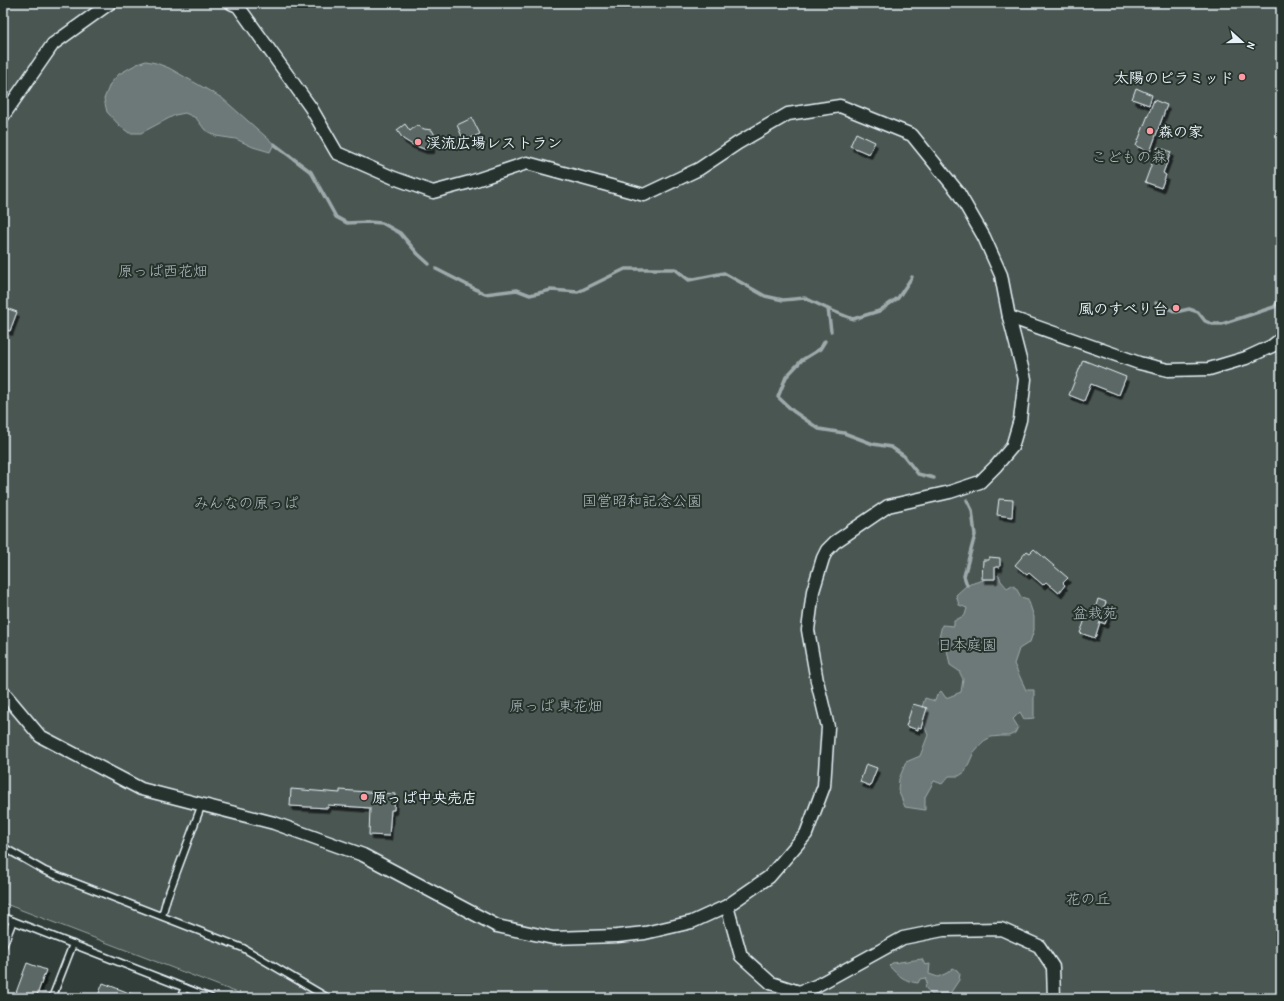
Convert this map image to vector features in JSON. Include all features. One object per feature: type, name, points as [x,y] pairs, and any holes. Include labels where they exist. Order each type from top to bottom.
[{"type":"street","points":[[3,116],[52,44],[110,3]]},
{"type":"street","points":[[3,692],[40,736],[141,789],[274,823],[362,855],[497,926],[553,938],[618,936],[692,922],[727,906],[769,877],[806,834],[824,786],[828,727],[817,681],[808,630],[813,591],[823,558],[828,550],[835,542],[888,506],[950,492],[980,482],[1012,447],[1020,420],[1025,379],[1009,317],[1001,275],[984,237],[958,192],[912,135],[840,106],[788,114],[738,143],[699,169],[644,195],[527,163],[470,182],[433,192],[394,178],[337,153],[312,108],[238,6],[232,3]]},
{"type":"street","points":[[1009,317],[1138,364],[1168,370],[1208,369],[1216,367],[1246,358],[1272,346],[1281,340]]},
{"type":"street","points":[[727,906],[741,956],[771,983],[799,992],[816,986],[904,938],[943,930],[1001,929],[1039,946],[1053,967],[1054,998]]},
{"type":"lane","points":[[162,916],[167,898],[202,804]]},
{"type":"lane","points":[[3,847],[45,871],[243,948],[328,998]]},
{"type":"lane","points":[[3,918],[211,998]]},
{"type":"lane","points":[[3,946],[13,921]]},
{"type":"lane","points":[[52,998],[73,944]]},
{"type":"lane","points":[[180,998],[184,988]]},
{"type":"green space","name":"国営昭和記念公園","points":[[3,3],[1281,3],[1281,998],[251,998],[3,903]]},
{"type":"shaded area","points":[[146,61],[169,68],[222,98],[274,144],[270,152],[253,147],[236,139],[216,136],[205,130],[196,118],[185,113],[175,115],[141,133],[129,133],[107,112],[104,99],[110,84],[119,74],[137,64]]},
{"type":"shaded area","points":[[999,575],[1001,581],[1007,588],[1012,585],[1016,588],[1021,597],[1028,599],[1034,617],[1034,630],[1030,642],[1019,649],[1014,664],[1026,690],[1034,690],[1034,718],[1024,719],[1020,712],[1013,719],[1018,727],[1015,733],[1009,736],[991,737],[984,741],[974,752],[965,772],[959,776],[949,776],[942,784],[934,781],[925,797],[925,810],[905,807],[898,790],[899,779],[906,762],[920,756],[928,735],[924,725],[917,722],[925,698],[935,701],[937,695],[941,691],[946,698],[961,692],[963,679],[959,671],[950,665],[947,650],[938,642],[942,625],[954,626],[954,621],[965,615],[967,608],[959,605],[956,595],[967,585]]},
{"type":"shaded area","points":[[922,959],[925,965],[930,964],[929,974],[938,977],[947,973],[953,968],[960,974],[959,980],[947,998],[940,998],[930,993],[925,987],[927,982],[925,978],[920,979],[918,983],[906,980],[889,966],[892,963]]},
{"type":"building","points":[[1136,88],[1152,95],[1149,105],[1132,99]]},
{"type":"building","name":"森の家","points":[[1154,100],[1167,105],[1150,152],[1136,146]]},
{"type":"building","points":[[472,118],[480,134],[464,141],[457,125]]},
{"type":"building","points":[[405,124],[410,131],[417,125],[424,129],[432,130],[438,141],[432,144],[432,149],[424,149],[411,144],[403,139],[397,130]]},
{"type":"building","points":[[856,133],[875,142],[869,154],[850,146]]},
{"type":"building","points":[[1158,147],[1171,152],[1163,173],[1166,175],[1161,188],[1145,182]]},
{"type":"building","points":[[3,307],[17,312],[10,331],[3,329]]},
{"type":"building","points":[[1083,360],[1126,377],[1119,395],[1091,384],[1084,401],[1069,395]]},
{"type":"building","points":[[999,499],[1013,500],[1012,517],[997,515]]},
{"type":"building","points":[[1034,549],[1068,578],[1063,583],[1065,585],[1059,593],[1046,582],[1043,585],[1029,573],[1027,575],[1015,565],[1027,551],[1030,553]]},
{"type":"building","points":[[989,557],[1000,558],[1000,567],[995,567],[995,579],[982,579],[983,560],[989,560]]},
{"type":"building","points":[[1098,599],[1106,602],[1104,608],[1110,610],[1105,624],[1100,622],[1095,638],[1080,633],[1086,617],[1092,619]]},
{"type":"building","points":[[913,704],[927,708],[921,728],[918,727],[918,730],[906,726]]},
{"type":"building","points":[[866,764],[877,768],[870,786],[860,782]]},
{"type":"building","points":[[291,789],[340,793],[340,790],[395,794],[394,810],[391,810],[389,836],[369,835],[370,808],[328,805],[328,808],[290,806]]},
{"type":"building","points":[[27,963],[46,970],[36,998],[14,998]]},
{"type":"building","points":[[103,983],[140,997],[97,998]]},
{"type":"waterway","points":[[274,144],[311,172],[336,217],[347,223],[382,223],[400,233],[418,254],[429,264]]},
{"type":"waterway","points":[[436,269],[485,294],[517,290],[530,295],[551,290],[578,292],[625,269],[675,269],[689,280],[724,273],[765,296],[783,300],[805,298],[828,309],[831,331]]},
{"type":"waterway","points":[[828,309],[853,319],[879,311],[898,298],[912,277]]},
{"type":"waterway","points":[[1156,303],[1176,312],[1189,309],[1198,312],[1205,321],[1212,324],[1222,324],[1274,307],[1281,298]]},
{"type":"waterway","points":[[825,341],[820,349],[802,360],[786,377],[778,397],[793,411],[819,429],[844,433],[873,444],[891,447],[904,456],[918,474],[934,478]]},
{"type":"waterway","points":[[967,500],[972,510],[975,535],[964,576],[967,585]]},
{"type":"place","name":"太陽のピラミッド","points":[[1242,77]]},
{"type":"place","name":"森の家","points":[[1150,131]]},
{"type":"place","name":"渓流広場レストラン","points":[[418,142]]},
{"type":"place","name":"風のすべり台","points":[[1176,308]]},
{"type":"place","name":"原っぱ中央売店","points":[[364,797]]},
{"type":"park label","name":"こどもの森","points":[[1129,156]]},
{"type":"park label","name":"原っぱ西花畑","points":[[163,270]]},
{"type":"park label","name":"みんなの原っぱ","points":[[246,502]]},
{"type":"park label","name":"盆栽苑","points":[[1095,612]]},
{"type":"park label","name":"日本庭園","points":[[967,644]]},
{"type":"park label","name":"原っぱ 東花畑","points":[[556,705]]},
{"type":"park label","name":"花の丘","points":[[1088,898]]}]
